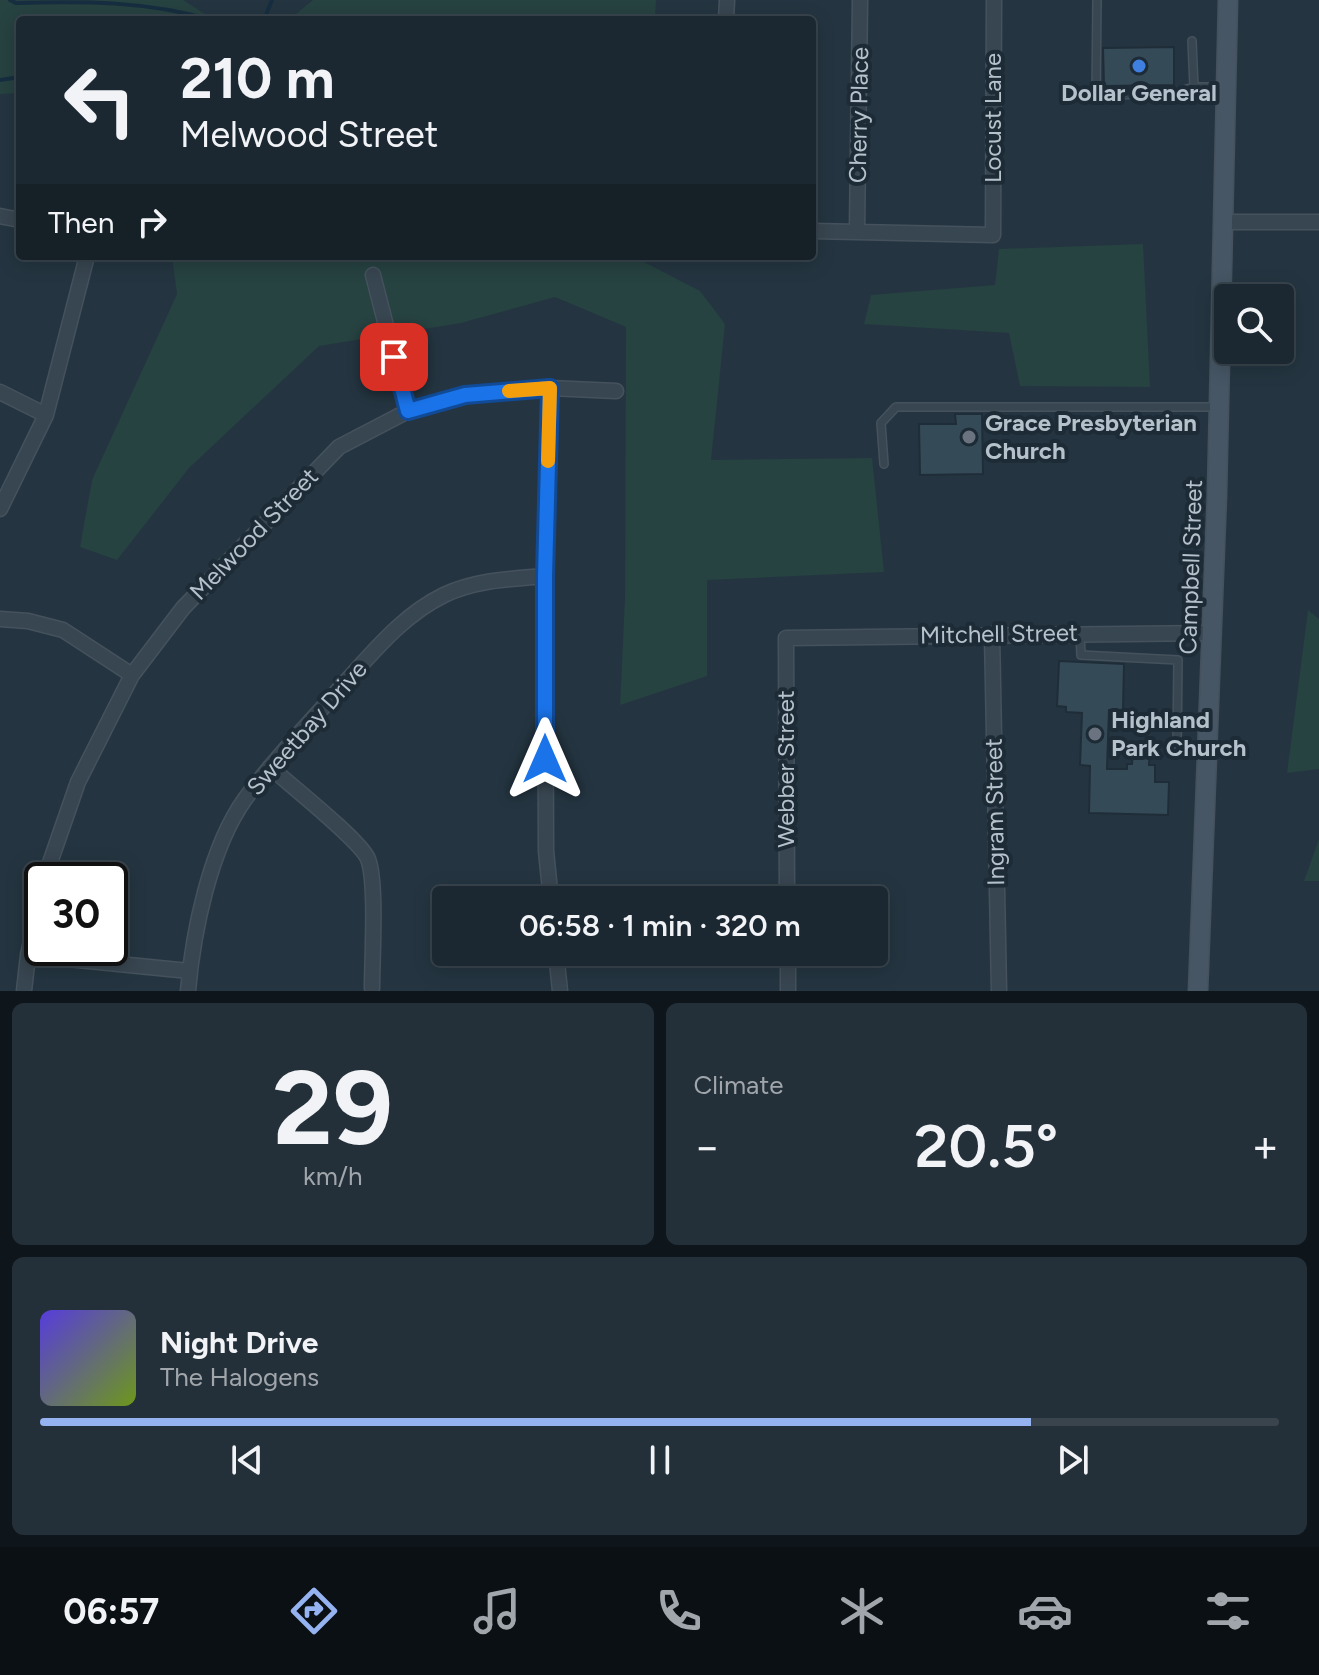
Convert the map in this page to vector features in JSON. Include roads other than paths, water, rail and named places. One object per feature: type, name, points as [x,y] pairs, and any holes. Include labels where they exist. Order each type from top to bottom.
[{"type":"main road","name":"Campbell Street","points":[[1198,991],[1220,407],[1228,0]]},
{"type":"street","name":"Cherry Place","points":[[857,231],[860,0]]},
{"type":"street","name":"Locust Lane","points":[[857,231],[993,235],[994,0]]},
{"type":"street","points":[[1224,222],[1319,222]]},
{"type":"street","points":[[816,231],[857,231]]},
{"type":"street","points":[[0,509],[46,415],[86,260]]},
{"type":"street","points":[[373,275],[408,411]]},
{"type":"street","points":[[550,388],[545,576],[546,851],[550,886]]},
{"type":"street","name":"Melwood Street","points":[[50,862],[78,782],[132,675],[183,608],[339,447],[408,411],[465,395],[550,388],[616,391]]},
{"type":"street","points":[[0,392],[46,415]]},
{"type":"street","name":"Sweetbay Drive","points":[[188,991],[198,918],[214,865],[243,802],[270,767],[384,639],[419,608],[478,582],[545,576]]},
{"type":"street","points":[[0,619],[28,621],[63,630],[132,675]]},
{"type":"street","name":"Mitchell Street","points":[[786,638],[1212,633]]},
{"type":"street","name":"Ingram Street","points":[[992,634],[999,991]]},
{"type":"street","name":"Webber Street","points":[[786,638],[787,886]]},
{"type":"street","points":[[270,767],[356,843],[368,859],[372,888],[372,988]]},
{"type":"street","points":[[128,965],[189,971]]},
{"type":"street","points":[[24,991],[27,966]]},
{"type":"street","points":[[557,966],[560,991]]},
{"type":"street","points":[[788,966],[788,991]]},
{"type":"lane","points":[[1097,0],[1096,95],[1169,94],[1194,87],[1227,87]]},
{"type":"lane","points":[[1192,41],[1194,87]]},
{"type":"lane","points":[[884,464],[881,423],[896,407],[1220,407]]},
{"type":"lane","points":[[1080,633],[1081,655],[1178,660],[1177,749],[1208,750]]},
{"type":"waterway","points":[[10,0],[16,3],[90,2],[139,6],[196,16]]},
{"type":"waterway","points":[[266,16],[272,0]]},
{"type":"waterway","points":[[0,80],[16,78]]},
{"type":"place","name":"Dollar General","points":[[1139,66]]},
{"type":"place","name":"Grace Presbyterian Church","points":[[969,437]]},
{"type":"place","name":"Highland Park Church","points":[[1095,734]]}]
